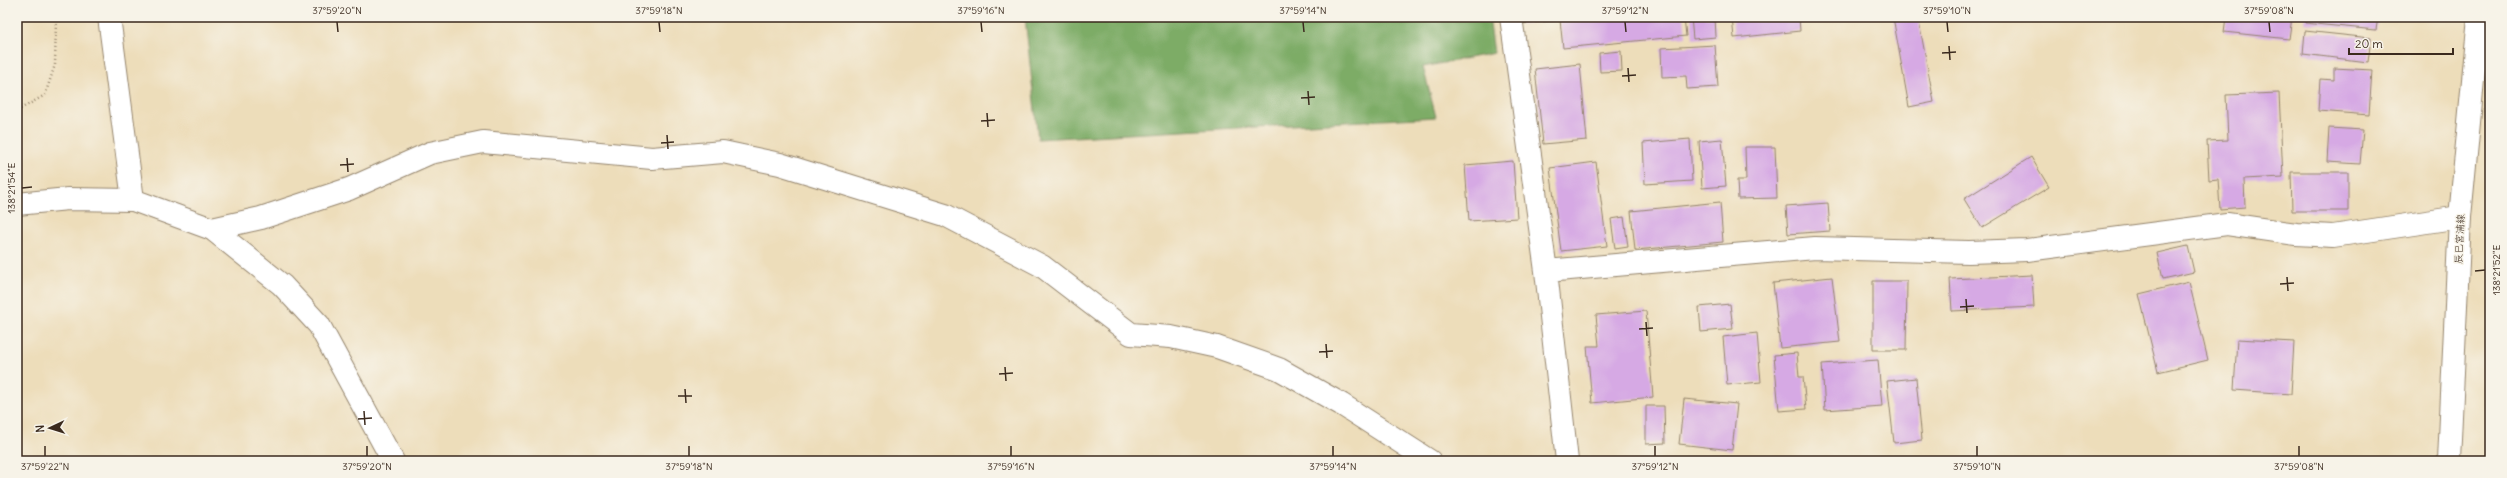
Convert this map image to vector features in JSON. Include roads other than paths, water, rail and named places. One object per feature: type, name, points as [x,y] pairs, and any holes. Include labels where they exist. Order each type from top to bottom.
[{"type":"street","points":[[109,17],[133,200]]},
{"type":"street","points":[[1511,17],[1546,271],[1567,461]]},
{"type":"street","name":"辰巳宮浦線","points":[[2449,461],[2460,217],[2479,17]]},
{"type":"street","points":[[212,229],[261,218],[349,189],[430,153],[483,142],[652,158],[723,152],[780,164],[945,215],[1042,266],[1131,334],[1171,337],[1218,347],[1279,369],[1341,404],[1430,461]]},
{"type":"street","points":[[17,204],[68,200],[133,200],[212,229],[282,285],[319,324],[393,461]]},
{"type":"street","points":[[1546,271],[1815,248],[1969,252],[2027,250],[2227,224],[2296,234],[2333,236],[2460,217]]}]
